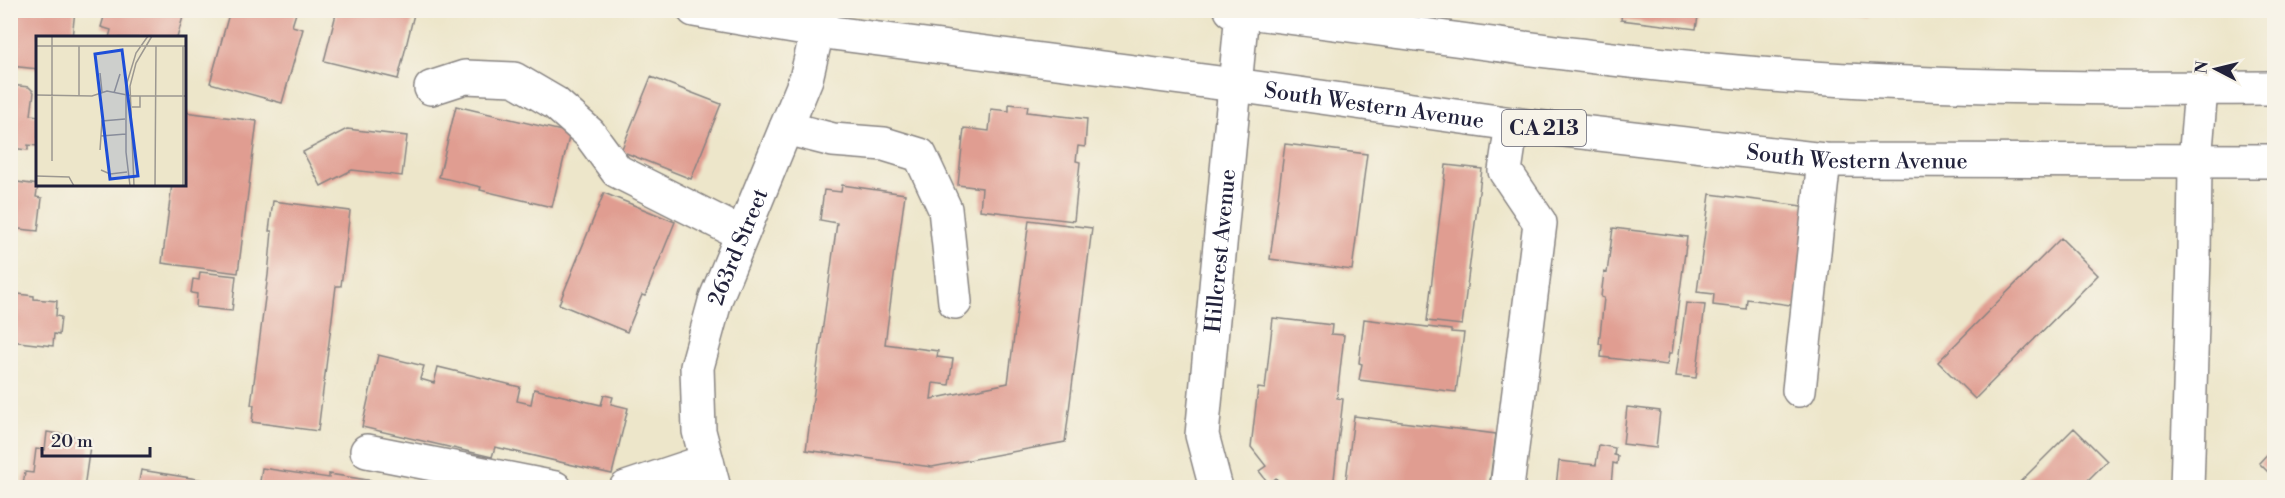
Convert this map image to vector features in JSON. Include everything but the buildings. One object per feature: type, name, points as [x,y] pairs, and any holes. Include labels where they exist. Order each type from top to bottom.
[{"type":"main road","name":"South Western Avenue","points":[[694,10],[820,21],[1235,85],[1512,124],[1824,160],[2274,161]]},
{"type":"main road","name":"Hillcrest Avenue","points":[[1216,488],[1202,435],[1235,85],[1236,11]]},
{"type":"main road","points":[[1236,11],[1602,58],[1784,76],[1914,83],[2201,89],[2274,88]]},
{"type":"main road","name":"263rd Street","points":[[710,474],[699,431],[697,367],[716,297],[806,79],[820,21]]},
{"type":"main road","points":[[431,88],[465,77],[514,79],[555,103],[589,133],[617,171],[742,234]]},
{"type":"main road","points":[[2187,488],[2195,161],[2201,89]]},
{"type":"main road","points":[[1508,488],[1540,222],[1505,171],[1512,124]]},
{"type":"main road","points":[[786,128],[833,140],[884,144],[920,155],[945,209],[955,302]]},
{"type":"main road","points":[[1799,390],[1824,160]]},
{"type":"main road","points":[[367,450],[555,488]]},
{"type":"main road","points":[[626,488],[710,474]]}]
